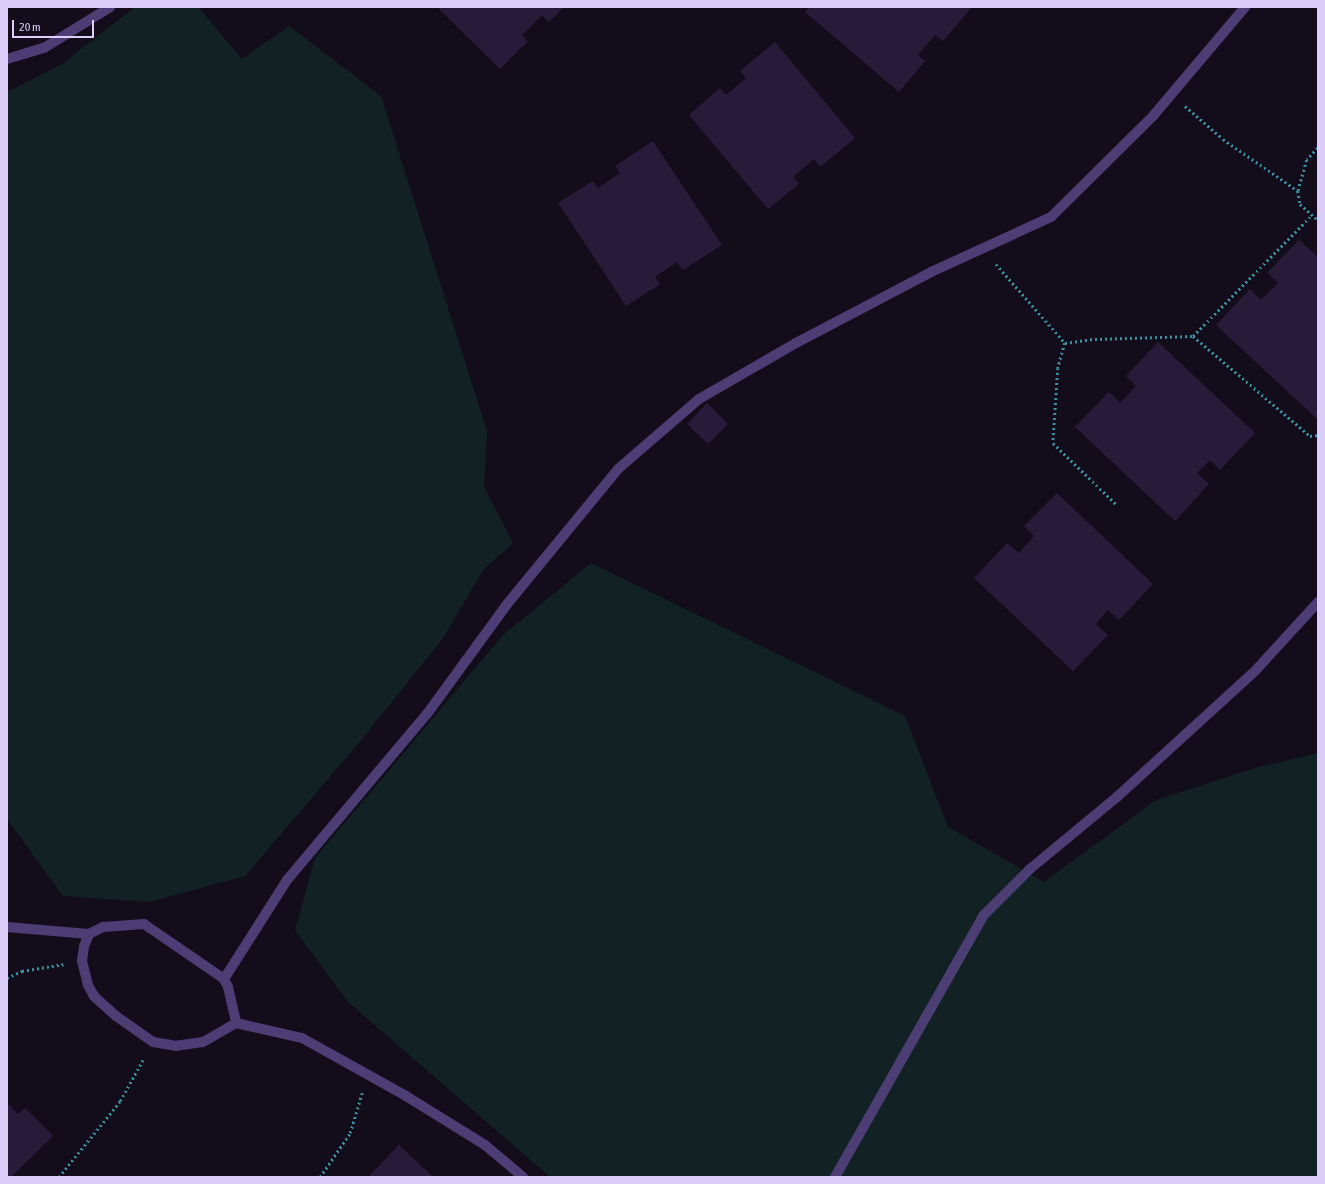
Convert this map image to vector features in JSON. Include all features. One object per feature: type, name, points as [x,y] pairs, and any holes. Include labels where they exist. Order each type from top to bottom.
[{"type":"lane","points":[[7,58],[44,48],[110,7]]},
{"type":"lane","points":[[224,979],[287,880],[427,714],[508,603],[618,469],[699,400],[796,343],[931,272],[1051,217],[1153,116],[1245,7]]},
{"type":"lane","points":[[834,1177],[984,915],[1030,868],[1117,797],[1256,670],[1318,602]]},
{"type":"lane","points":[[7,927],[89,934],[103,927],[144,924],[224,979],[228,987],[236,1023]]},
{"type":"lane","points":[[89,934],[84,946],[82,961],[88,985],[94,996],[116,1016],[153,1042],[176,1046],[203,1042],[236,1023],[302,1038],[368,1075],[485,1145],[523,1177]]},
{"type":"path","points":[[1171,95],[1194,112],[1223,139],[1298,191]]},
{"type":"path","points":[[1318,148],[1307,160],[1298,191],[1300,204],[1318,220]]},
{"type":"path","points":[[1193,336],[1312,215]]},
{"type":"path","points":[[983,248],[1065,343]]},
{"type":"path","points":[[1065,343],[1095,339],[1193,336],[1310,436],[1318,435]]},
{"type":"path","points":[[1065,343],[1058,368],[1053,443],[1116,504]]},
{"type":"path","points":[[7,978],[22,971],[82,961]]},
{"type":"path","points":[[59,1177],[120,1101],[153,1042]]},
{"type":"path","points":[[320,1177],[350,1133],[368,1075]]},
{"type":"shaded area","points":[[135,7],[198,7],[242,59],[289,26],[381,96],[487,431],[484,487],[513,543],[483,570],[444,637],[358,744],[245,876],[149,902],[63,896],[7,819],[7,92],[62,64]]},
{"type":"shaded area","points":[[591,563],[905,716],[948,827],[1044,882],[1156,800],[1255,768],[1318,753],[1318,1177],[550,1177],[347,1001],[295,930],[315,858],[503,635]]},
{"type":"building","points":[[437,7],[564,7],[549,22],[542,15],[522,35],[528,41],[500,69]]},
{"type":"building","points":[[809,7],[972,7],[943,41],[935,35],[918,55],[925,61],[899,92],[805,12]]},
{"type":"building","points":[[775,42],[855,138],[820,167],[814,159],[793,177],[799,184],[768,209],[689,115],[720,88],[726,95],[746,78],[740,71]]},
{"type":"building","points":[[653,141],[722,245],[683,270],[677,262],[655,277],[660,284],[626,306],[558,203],[593,181],[598,188],[620,173],[615,166]]},
{"type":"building","points":[[1299,240],[1318,257],[1318,416],[1316,418],[1216,325],[1250,289],[1261,300],[1278,283],[1267,273]]},
{"type":"building","points":[[1158,342],[1255,433],[1220,470],[1210,460],[1197,473],[1209,484],[1175,521],[1075,427],[1109,392],[1120,403],[1136,386],[1126,376]]},
{"type":"building","points":[[707,403],[728,424],[708,444],[687,424]]},
{"type":"building","points":[[1057,493],[1153,584],[1119,620],[1108,610],[1096,624],[1108,635],[1073,671],[974,578],[1007,543],[1019,553],[1034,536],[1024,526]]},
{"type":"building","points":[[7,1103],[18,1114],[25,1108],[53,1136],[11,1177],[7,1177]]},
{"type":"building","points":[[399,1145],[433,1177],[368,1177]]}]
